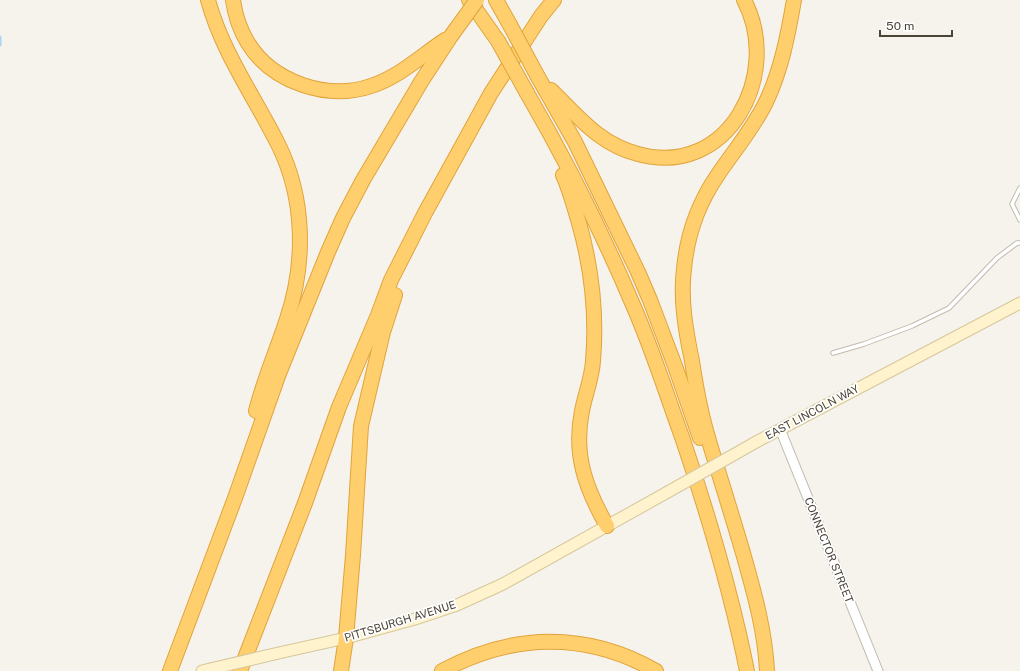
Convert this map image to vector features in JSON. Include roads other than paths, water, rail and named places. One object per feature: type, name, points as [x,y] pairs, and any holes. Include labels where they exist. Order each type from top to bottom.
[{"type":"highway","points":[[208,0],[212,16],[229,55],[279,146],[293,186],[300,227],[299,267],[294,294],[288,318],[262,388],[235,498]]},
{"type":"highway","points":[[233,0],[237,21],[242,33],[248,44],[263,61],[281,74],[317,89],[330,91],[353,90],[380,83],[397,74],[427,51],[451,36]]},
{"type":"highway","points":[[468,0],[498,41]]},
{"type":"highway","points":[[170,671],[235,498],[282,365],[328,252],[363,180],[407,105],[451,36],[477,0],[590,210],[634,306],[692,467],[710,525],[727,586],[747,671]]},
{"type":"highway","points":[[496,0],[575,142],[638,272],[661,329],[707,459],[726,519],[766,671]]},
{"type":"highway","points":[[240,671],[305,503],[339,407],[391,280],[425,213],[491,93],[541,16],[554,0]]},
{"type":"highway","points":[[541,16],[563,0]]},
{"type":"highway","points":[[540,79],[596,134],[617,147],[637,154],[660,158],[683,156],[696,152],[717,140],[734,123],[745,106],[752,87],[756,66],[757,45],[754,26],[744,0]]},
{"type":"highway","points":[[766,671],[764,633],[759,610],[709,440],[696,386],[686,324],[683,270],[689,238],[703,200],[758,116],[771,90],[786,40],[794,0]]},
{"type":"highway","points":[[538,111],[547,142],[571,196],[583,238],[590,273],[595,325],[593,364],[580,419],[578,442],[586,484],[593,502],[607,526]]},
{"type":"highway","points":[[341,671],[346,638],[353,554],[361,426],[383,332],[425,213]]},
{"type":"highway","points":[[442,671],[470,657],[488,651],[520,644],[556,641],[599,647],[624,655],[656,671]]},
{"type":"main road","name":"EAST LINCOLN WAY","points":[[607,526],[780,429],[1020,303]]},
{"type":"main road","name":"PITTSBURGH AVENUE","points":[[206,670],[346,638],[415,619],[457,605],[503,584],[607,526]]},
{"type":"street","name":"CONNECTOR STREET","points":[[780,429],[878,671]]},
{"type":"lane","points":[[1020,188],[1012,204],[1020,220]]},
{"type":"lane","points":[[833,353],[864,344],[905,329],[949,308],[997,258],[1016,243],[1020,243]]},
{"type":"waterway","points":[[0,37],[0,45]]}]
